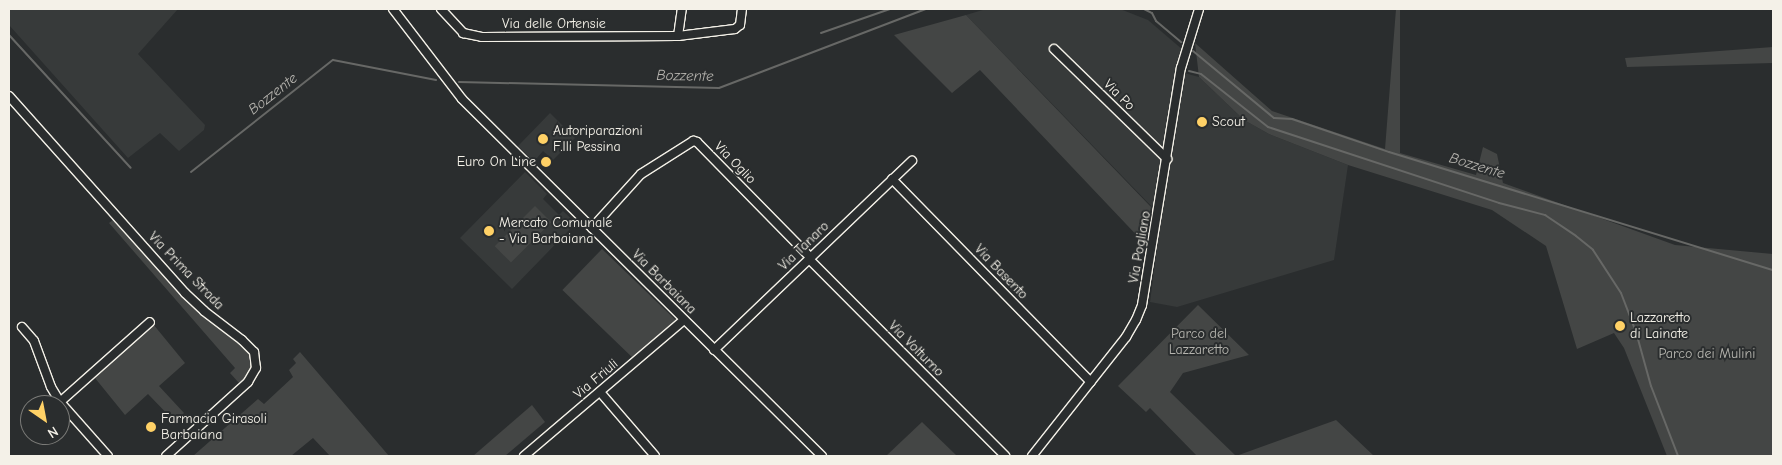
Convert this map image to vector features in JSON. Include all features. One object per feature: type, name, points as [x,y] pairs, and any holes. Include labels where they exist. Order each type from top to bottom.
[{"type":"street","name":"Via Barbaiana","points":[[393,9],[462,99],[822,456]]},
{"type":"street","name":"Via delle Ortensie","points":[[441,9],[463,33],[482,37],[678,36],[735,29],[740,25],[742,9]]},
{"type":"street","points":[[678,36],[682,9]]},
{"type":"street","name":"Via Pogliano","points":[[1032,456],[1132,328],[1142,305],[1181,68],[1199,9]]},
{"type":"street","name":"Via Po","points":[[1054,48],[1167,159]]},
{"type":"street","name":"Via Prima Strada","points":[[9,96],[185,293],[254,352],[256,368],[248,382],[166,456]]},
{"type":"street","name":"Via Oglio","points":[[592,228],[641,174],[693,141],[697,142],[809,258]]},
{"type":"street","name":"Via Tanaro","points":[[714,350],[912,161]]},
{"type":"street","name":"Via Basento","points":[[892,179],[1091,382]]},
{"type":"street","name":"Via Volturno","points":[[809,258],[1005,456]]},
{"type":"street","name":"Via Friuli","points":[[524,456],[684,320]]},
{"type":"street","points":[[68,395],[150,322]]},
{"type":"street","points":[[22,327],[34,341],[56,395]]},
{"type":"street","points":[[600,392],[655,456]]},
{"type":"street","points":[[70,413],[108,456]]},
{"type":"shaded area","points":[[9,9],[178,9],[138,54],[205,125],[204,130],[179,151],[160,133],[128,158],[9,25]]},
{"type":"shaded area","points":[[986,9],[1120,9],[1148,20],[1183,50],[1156,211],[966,15]]},
{"type":"shaded area","points":[[1184,73],[1199,77],[1244,120],[1269,134],[1348,165],[1334,260],[1177,307],[1150,302],[1168,162]]},
{"type":"shaded area","points":[[550,113],[575,138],[553,160],[543,151],[537,158],[531,159],[518,146]]},
{"type":"shaded area","name":"Mercato Comunale - Via Barbaiana","points":[[525,172],[547,194],[543,199],[559,215],[563,211],[576,223],[512,289],[460,238]]},
{"type":"green space","name":"Parco dei Mulini","points":[[1396,9],[1400,9],[1400,153],[1476,175],[1483,147],[1497,154],[1503,183],[1675,245],[1773,254],[1773,456],[1667,456],[1624,348],[1614,333],[1577,349],[1546,246],[1492,210],[1348,165],[1269,134],[1244,120],[1199,77],[1195,43],[1272,111],[1385,149]]},
{"type":"green space","points":[[966,15],[1151,207],[1144,243],[980,70],[952,93],[894,35]]},
{"type":"green space","points":[[1773,47],[1773,63],[1627,67],[1625,58]]},
{"type":"green space","points":[[535,206],[551,222],[511,263],[495,246]]},
{"type":"green space","points":[[114,219],[192,305],[243,346],[251,357],[252,367],[249,375],[239,383],[230,373],[235,368],[109,223]]},
{"type":"green space","points":[[602,249],[675,320],[636,361],[562,290]]},
{"type":"green space","name":"Parco del Lazzaretto","points":[[1198,305],[1249,355],[1183,373],[1170,392],[1236,456],[1197,456],[1150,408],[1146,412],[1118,386]]},
{"type":"green space","points":[[153,324],[185,363],[159,386],[184,413],[175,422],[148,394],[125,415],[95,378]]},
{"type":"green space","points":[[300,352],[389,456],[330,456],[313,438],[291,456],[193,456],[258,399],[264,404],[293,377],[289,370],[296,363],[293,359]]},
{"type":"green space","points":[[532,405],[545,422],[505,456],[473,456]]},
{"type":"green space","points":[[1336,420],[1374,456],[1236,456]]},
{"type":"green space","points":[[922,422],[957,456],[886,456]]},
{"type":"waterway","name":"Bozzente","points":[[821,33],[890,9]]},
{"type":"waterway","name":"Bozzente","points":[[459,82],[719,88],[926,9]]},
{"type":"waterway","name":"Bozzente","points":[[1144,9],[1152,13],[1156,21],[1181,42]]},
{"type":"waterway","name":"Bozzente","points":[[9,35],[131,168]]},
{"type":"waterway","name":"Bozzente","points":[[1193,51],[1274,118],[1292,119],[1389,152],[1773,270]]},
{"type":"waterway","name":"Bozzente","points":[[191,172],[333,60],[436,80]]},
{"type":"waterway","points":[[1189,71],[1201,74],[1268,127],[1499,203],[1545,215],[1576,236],[1593,250],[1621,293],[1636,332],[1651,386],[1678,456]]},
{"type":"place","name":"Scout","points":[[1202,122]]},
{"type":"place","name":"Autoriparazioni F.lli Pessina","points":[[543,139]]},
{"type":"place","name":"Euro On Line","points":[[546,162]]},
{"type":"place","name":"Mercato Comunale - Via Barbaiana","points":[[489,231]]},
{"type":"place","name":"Lazzaretto di Lainate","points":[[1620,326]]},
{"type":"place","name":"Farmacia Girasoli Barbaiana","points":[[151,427]]}]
